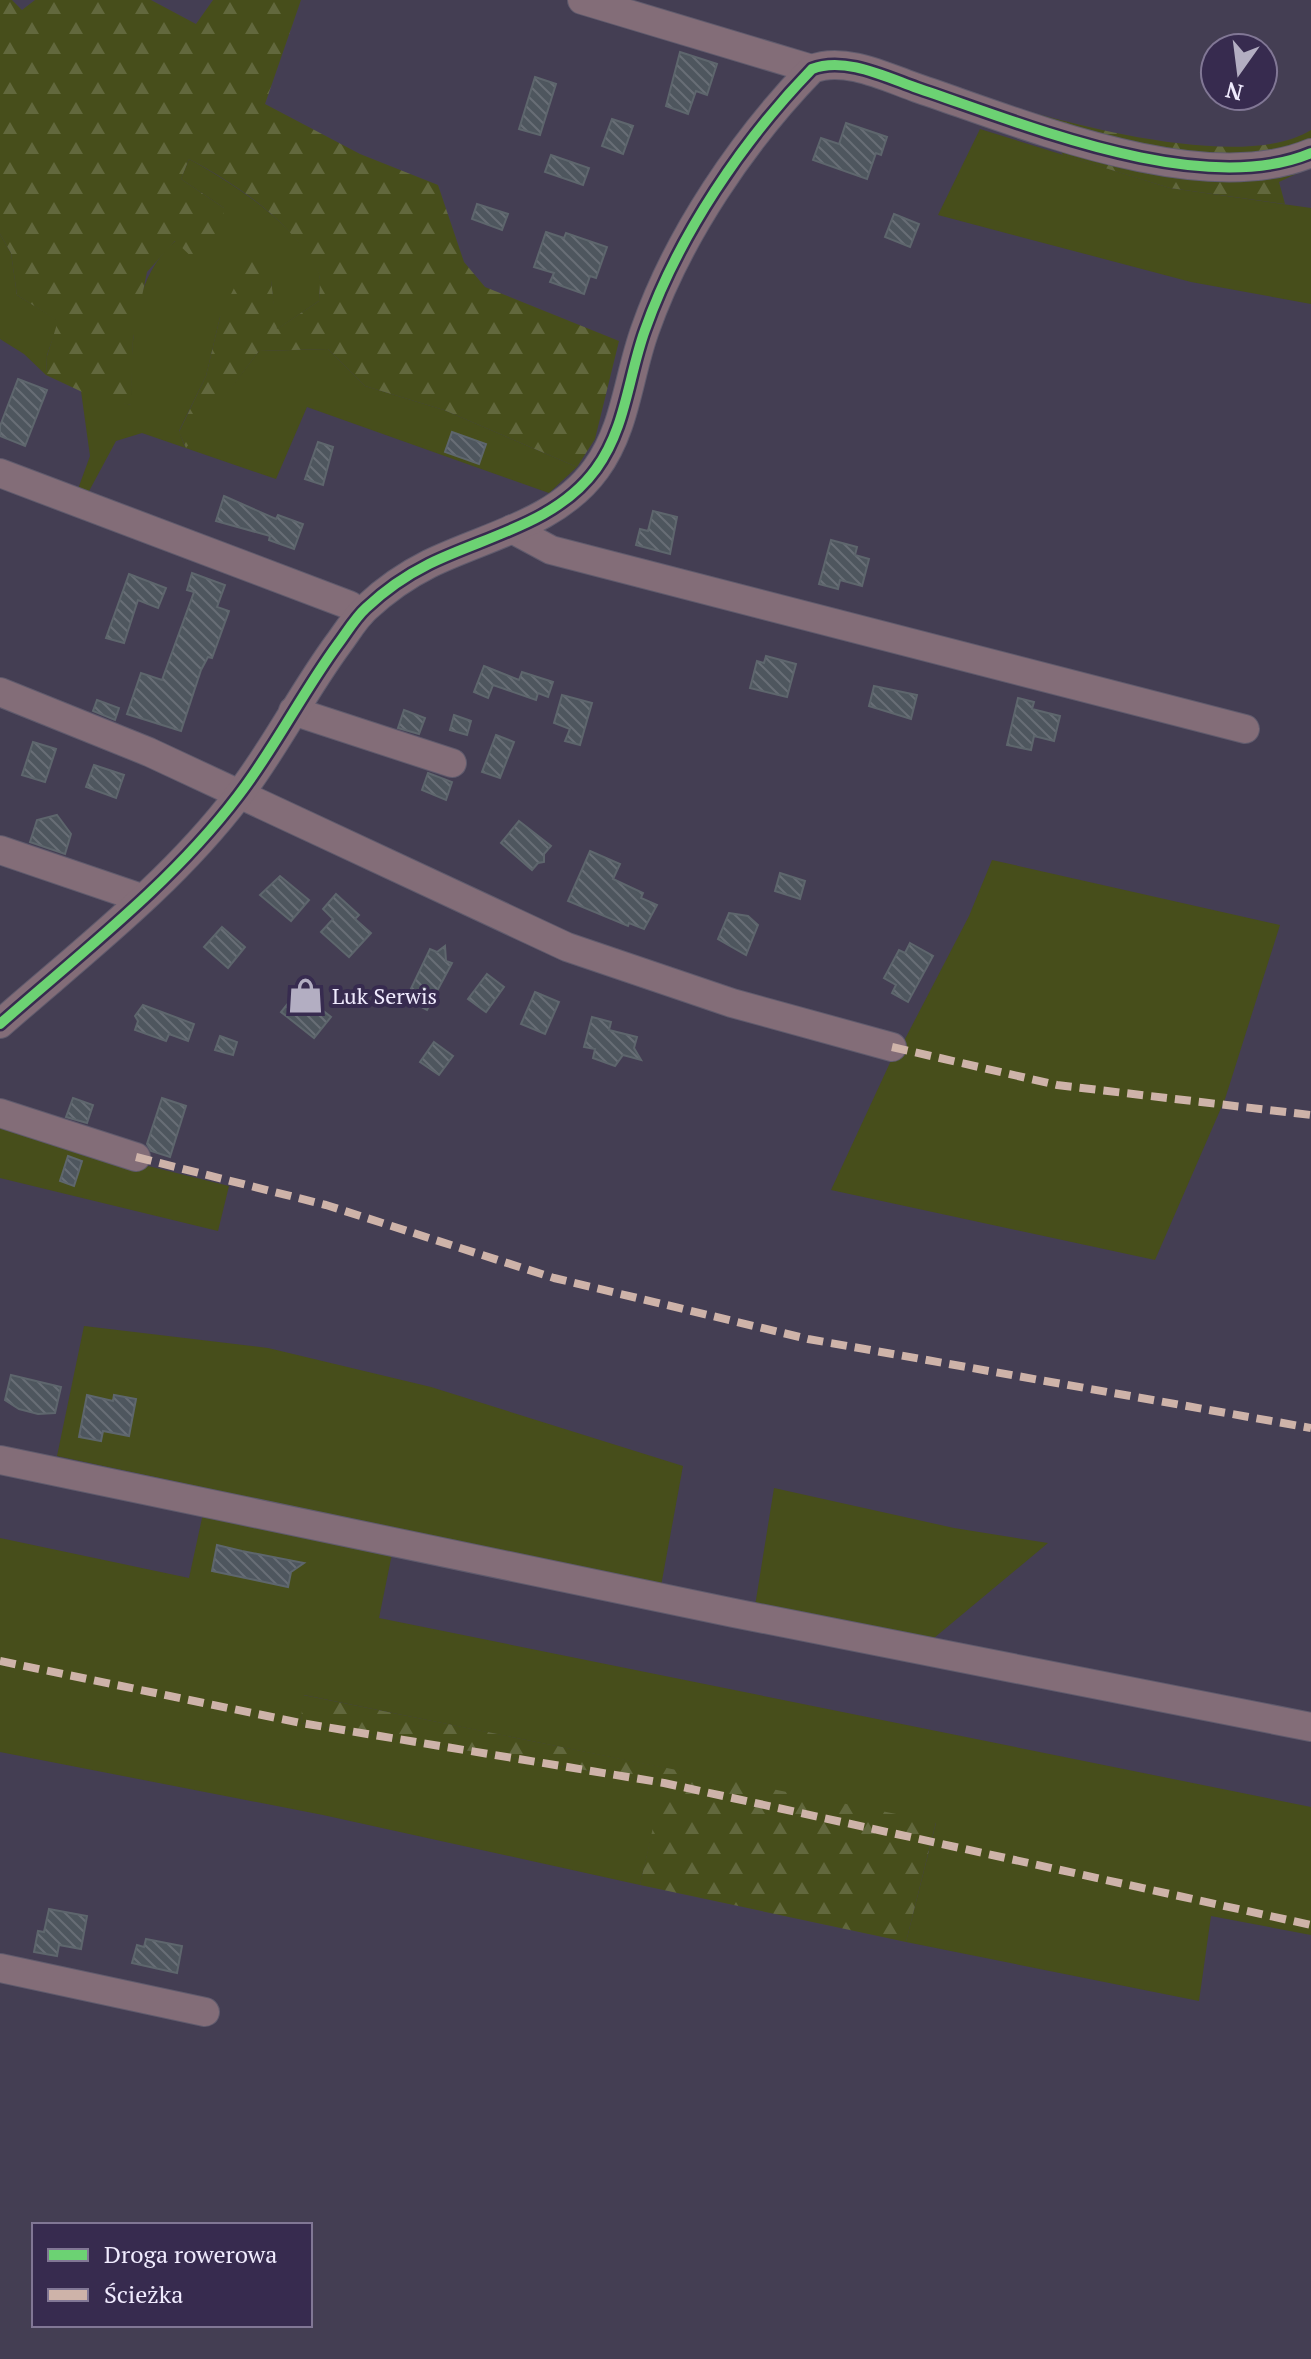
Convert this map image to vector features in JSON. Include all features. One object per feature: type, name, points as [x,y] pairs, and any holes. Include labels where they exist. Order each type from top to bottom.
[{"type":"street","points":[[582,0],[812,69]]},
{"type":"street","points":[[0,1024],[208,834],[240,794],[361,613],[413,573],[539,517],[575,494],[596,469],[613,440],[644,332],[702,211],[745,151],[812,69],[823,65],[865,70],[1044,133],[1117,152],[1219,168],[1258,168],[1311,153]]},
{"type":"street","points":[[0,473],[349,605],[361,613]]},
{"type":"street","points":[[512,529],[551,550],[1245,729]]},
{"type":"street","points":[[0,692],[240,794],[567,947],[732,1003],[892,1047]]},
{"type":"street","points":[[293,711],[452,763]]},
{"type":"street","points":[[0,850],[141,898]]},
{"type":"street","points":[[0,1113],[136,1157]]},
{"type":"street","points":[[0,1460],[734,1613],[1311,1727]]},
{"type":"street","points":[[0,1968],[205,2012]]},
{"type":"green space","points":[[0,0],[12,0],[22,10],[35,0],[151,0],[196,24],[213,0],[301,0],[265,104],[360,154],[438,185],[464,262],[485,287],[619,341],[595,439],[577,467],[444,410],[365,386],[328,349],[259,351],[186,448],[179,432],[206,376],[220,317],[249,257],[271,280],[277,329],[319,301],[320,285],[319,273],[306,252],[278,220],[244,192],[189,159],[181,179],[224,208],[221,237],[199,264],[175,241],[147,272],[133,339],[131,405],[95,398],[46,375],[47,356],[58,321],[17,295],[11,253],[0,234]]},
{"type":"green space","points":[[1038,114],[1137,137],[1215,146],[1252,146],[1284,141],[1311,130],[1311,167],[1279,182],[1285,204],[1170,188],[1063,155]]},
{"type":"green space","points":[[980,129],[1170,188],[1311,208],[1311,304],[1191,282],[938,215]]},
{"type":"green space","points":[[189,159],[243,192],[279,221],[308,253],[320,282],[319,301],[276,330],[271,280],[220,317],[206,376],[179,431],[185,447],[259,351],[328,349],[365,386],[444,410],[577,467],[549,493],[307,407],[276,479],[142,433],[116,441],[88,493],[78,489],[90,456],[81,391],[131,405],[136,315],[150,273],[178,239],[224,208],[181,179]]},
{"type":"green space","points":[[0,234],[11,253],[17,295],[59,321],[47,355],[46,375],[24,354],[0,339]]},
{"type":"green space","points":[[992,860],[1280,925],[1225,1099],[1155,1260],[831,1190],[895,1052],[905,1039],[969,916]]},
{"type":"green space","points":[[0,1119],[132,1162],[229,1186],[218,1231],[0,1178]]},
{"type":"green space","points":[[84,1326],[268,1348],[431,1387],[683,1466],[661,1586],[57,1456]]},
{"type":"green space","points":[[774,1488],[954,1528],[1048,1543],[934,1638],[755,1606]]},
{"type":"green space","points":[[204,1509],[393,1549],[379,1618],[1311,1807],[1311,1935],[1211,1916],[1199,2001],[906,1942],[936,1823],[304,1695],[301,1723],[664,1783],[640,1885],[323,1815],[0,1752],[0,1538],[189,1578]]},
{"type":"green space","points":[[303,1695],[936,1822],[906,1942],[640,1885],[663,1783],[301,1723]]},
{"type":"building","points":[[680,52],[717,64],[707,95],[696,91],[688,114],[666,106]]},
{"type":"building","points":[[535,77],[556,84],[540,135],[519,129]]},
{"type":"building","points":[[612,119],[633,126],[623,154],[602,146]]},
{"type":"building","points":[[846,123],[887,137],[881,155],[876,153],[867,179],[813,160],[821,138],[839,144]]},
{"type":"building","points":[[551,155],[589,168],[583,185],[545,172]]},
{"type":"building","points":[[477,204],[508,214],[502,230],[472,219]]},
{"type":"building","points":[[894,214],[919,224],[910,247],[885,237]]},
{"type":"building","points":[[546,232],[564,238],[566,233],[607,247],[596,278],[590,276],[584,294],[550,282],[554,273],[534,267]]},
{"type":"building","points":[[18,379],[47,390],[25,446],[0,436],[0,426]]},
{"type":"building","points":[[452,432],[486,444],[479,464],[445,452]]},
{"type":"building","points":[[318,442],[333,447],[323,485],[305,479]]},
{"type":"building","points":[[224,496],[276,519],[278,515],[303,524],[294,549],[269,540],[270,536],[216,521]]},
{"type":"building","points":[[653,511],[677,517],[670,554],[636,545],[640,529],[648,531]]},
{"type":"building","points":[[831,540],[857,547],[855,555],[869,559],[862,586],[840,580],[838,589],[819,584]]},
{"type":"building","points":[[192,573],[225,585],[217,607],[229,611],[212,658],[208,657],[201,670],[181,731],[127,714],[141,673],[162,680],[194,592],[187,590]]},
{"type":"building","points":[[129,574],[166,588],[158,608],[138,600],[124,643],[106,638]]},
{"type":"building","points":[[766,656],[796,664],[787,697],[750,688],[757,661],[764,663]]},
{"type":"building","points":[[484,666],[519,680],[522,672],[553,682],[548,697],[538,693],[536,700],[493,685],[488,698],[474,692]]},
{"type":"building","points":[[874,686],[917,695],[911,719],[869,706]]},
{"type":"building","points":[[562,695],[592,703],[580,745],[565,741],[570,729],[554,723]]},
{"type":"building","points":[[1018,698],[1034,702],[1032,709],[1060,716],[1054,741],[1034,736],[1031,750],[1007,745]]},
{"type":"building","points":[[97,700],[119,708],[115,720],[93,711]]},
{"type":"building","points":[[404,710],[425,718],[419,734],[398,728]]},
{"type":"building","points":[[454,715],[471,721],[467,735],[450,730]]},
{"type":"building","points":[[496,735],[514,742],[500,778],[482,772]]},
{"type":"building","points":[[33,742],[56,749],[45,782],[22,775]]},
{"type":"building","points":[[94,765],[124,775],[116,798],[86,787]]},
{"type":"building","points":[[428,773],[452,782],[446,800],[422,790]]},
{"type":"building","points":[[57,815],[71,834],[65,854],[30,842],[37,820]]},
{"type":"building","points":[[519,821],[551,846],[544,854],[544,862],[538,863],[532,870],[501,843]]},
{"type":"building","points":[[590,851],[620,864],[613,879],[643,893],[641,898],[657,905],[644,929],[629,923],[628,926],[568,901]]},
{"type":"building","points":[[780,873],[805,881],[800,899],[775,891]]},
{"type":"building","points":[[280,876],[309,900],[291,921],[260,895]]},
{"type":"building","points":[[336,894],[359,915],[355,919],[371,933],[349,957],[321,932],[333,919],[323,909]]},
{"type":"building","points":[[729,913],[748,916],[758,925],[746,955],[718,939]]},
{"type":"building","points":[[222,927],[245,947],[228,968],[204,947]]},
{"type":"building","points":[[910,943],[933,956],[908,1002],[892,993],[896,985],[884,978],[899,950],[905,953]]},
{"type":"building","points":[[445,946],[446,961],[452,963],[427,1010],[406,999],[430,949],[437,952]]},
{"type":"building","points":[[487,974],[504,987],[486,1012],[468,999]]},
{"type":"building","points":[[298,991],[331,1017],[314,1038],[281,1012]]},
{"type":"building","points":[[535,992],[559,1002],[545,1034],[521,1024]]},
{"type":"building","points":[[143,1005],[194,1024],[188,1041],[169,1034],[166,1041],[135,1030],[138,1021],[135,1016]]},
{"type":"building","points":[[592,1017],[611,1022],[609,1030],[637,1037],[634,1048],[641,1060],[623,1055],[615,1066],[593,1058],[595,1049],[584,1047]]},
{"type":"building","points":[[220,1036],[237,1042],[233,1055],[215,1050]]},
{"type":"building","points":[[434,1042],[453,1056],[439,1075],[420,1062]]},
{"type":"building","points":[[73,1098],[93,1105],[87,1123],[66,1117]]},
{"type":"building","points":[[162,1098],[186,1106],[170,1157],[151,1151],[147,1144]]},
{"type":"building","points":[[68,1156],[82,1161],[74,1186],[60,1181]]},
{"type":"building","points":[[11,1375],[61,1387],[55,1413],[38,1414],[19,1409],[5,1400]]},
{"type":"building","points":[[87,1395],[113,1401],[114,1395],[136,1399],[129,1436],[103,1431],[101,1441],[79,1437]]},
{"type":"building","points":[[217,1545],[304,1563],[291,1572],[288,1587],[212,1571]]},
{"type":"building","points":[[49,1909],[87,1916],[81,1949],[59,1945],[57,1956],[34,1952],[38,1931],[44,1932]]},
{"type":"building","points":[[146,1939],[182,1946],[177,1973],[132,1963],[137,1945],[144,1947]]},
{"type":"marked path","points":[[892,1047],[1057,1085],[1311,1115]]},
{"type":"marked path","points":[[136,1157],[326,1205],[554,1278],[808,1339],[1311,1428]]},
{"type":"marked path","points":[[0,1661],[301,1723],[664,1783],[1311,1925]]},
{"type":"cycle path","points":[[0,1024],[125,916],[212,828],[251,778],[325,663],[366,608],[421,568],[519,526],[561,503],[596,469],[614,437],[645,330],[675,260],[738,158],[812,69],[851,66],[1060,137],[1167,162],[1218,167],[1267,165],[1311,153]]},
{"type":"place","name":"Luk Serwis","points":[[306,995]]}]
